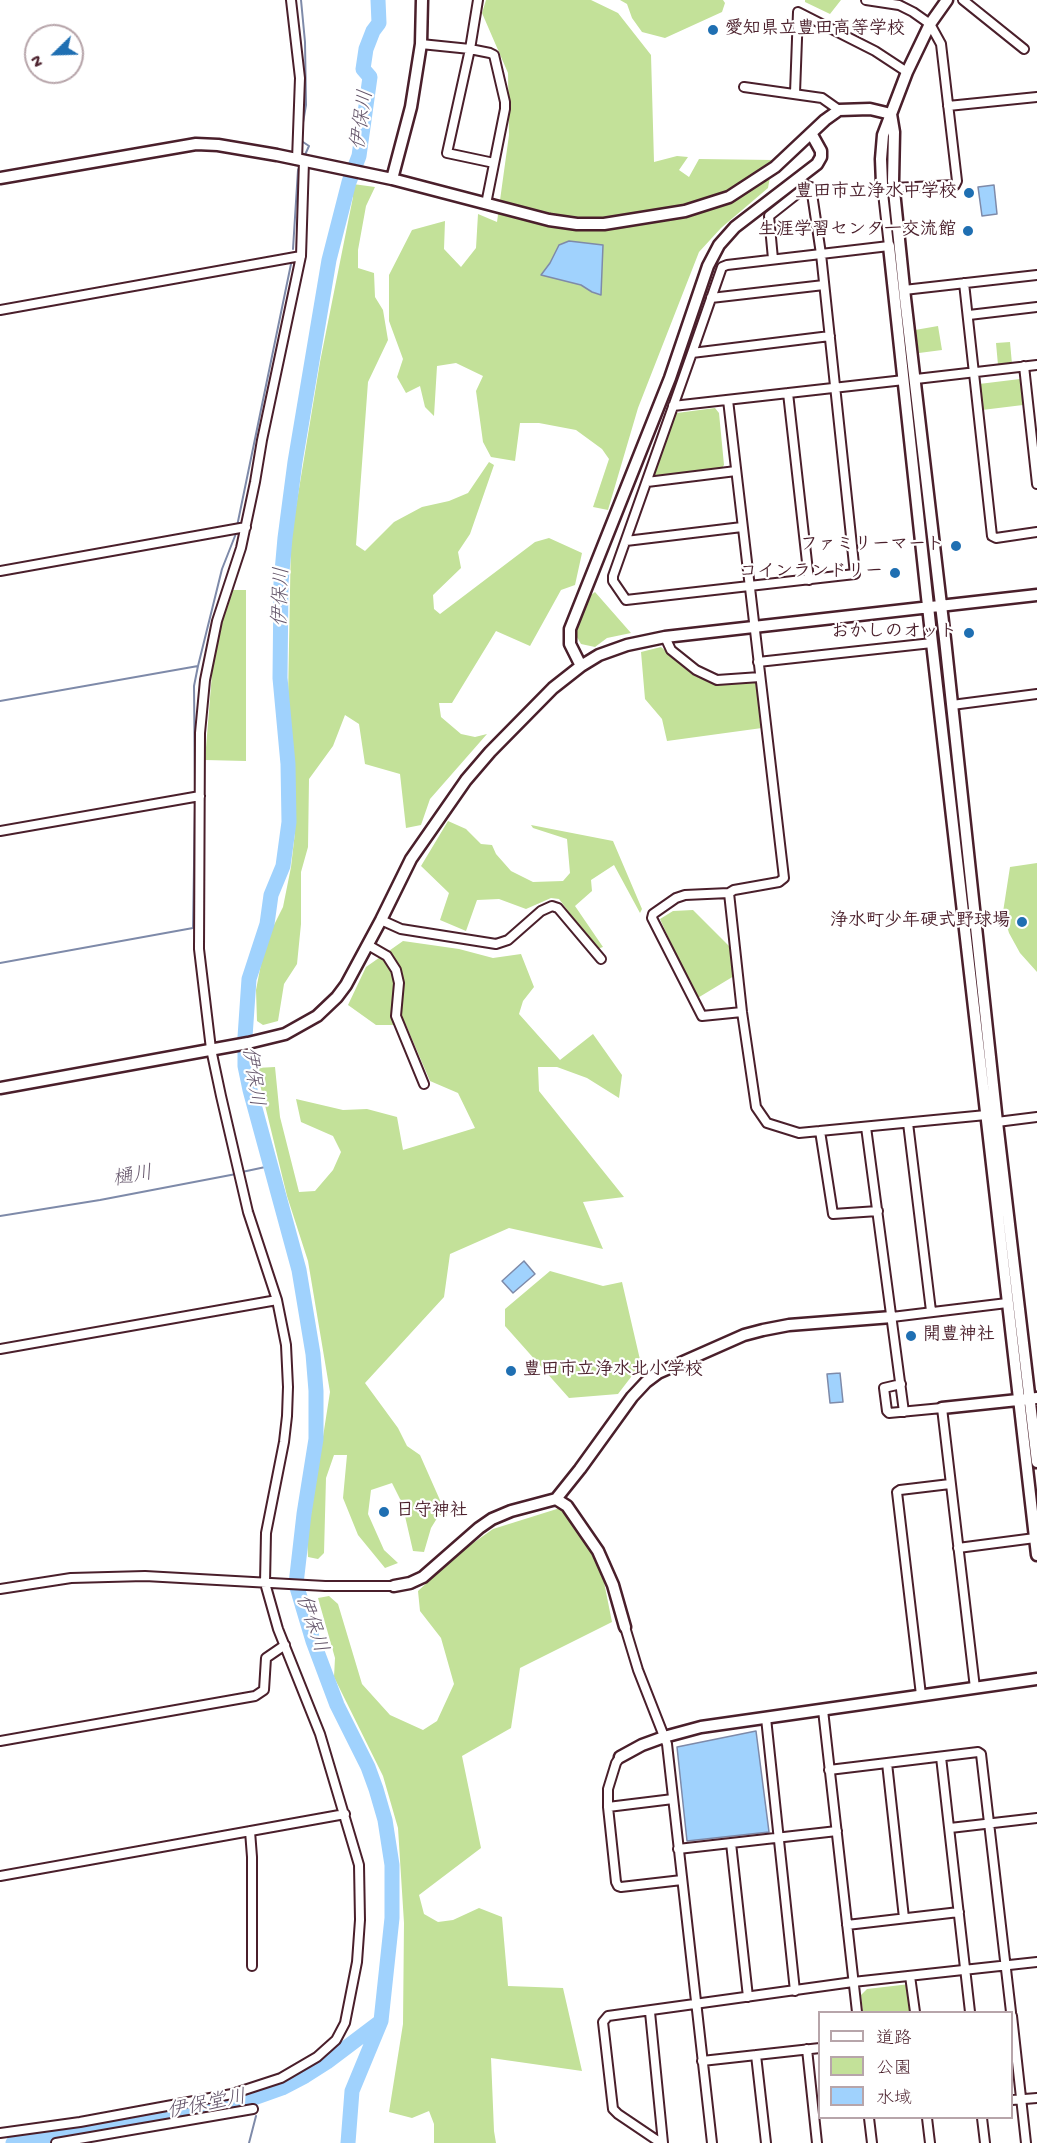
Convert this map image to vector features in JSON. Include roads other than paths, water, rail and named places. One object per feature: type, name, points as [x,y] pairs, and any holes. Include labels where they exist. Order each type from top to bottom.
[{"type":"street","points":[[0,2133],[80,2122],[232,2094],[281,2078],[326,2050],[336,2040],[345,2024],[357,1962],[360,1920],[359,1865],[321,1734],[285,1646],[268,1583],[266,1533],[284,1442],[288,1406],[286,1345],[277,1300],[248,1212],[237,1164],[214,1049],[199,949],[200,733],[205,680],[217,621],[242,548],[244,527],[301,256],[304,161],[300,78],[291,0]]},
{"type":"street","points":[[392,179],[411,107],[421,44],[422,0]]},
{"type":"street","points":[[478,0],[470,49],[447,153],[494,164]]},
{"type":"street","points":[[866,0],[901,2],[930,24],[941,44],[957,182],[955,185],[894,188]]},
{"type":"street","points":[[947,0],[930,24],[907,72],[883,135],[882,184],[941,606],[1028,1399],[1037,1462]]},
{"type":"street","points":[[963,0],[1024,49]]},
{"type":"street","points":[[795,93],[798,12],[875,51],[907,72]]},
{"type":"street","points":[[421,44],[470,49],[494,55],[505,102],[486,204]]},
{"type":"street","points":[[744,87],[822,98],[839,110],[870,109],[891,114]]},
{"type":"street","points":[[948,106],[1037,97]]},
{"type":"street","points":[[0,178],[196,144],[239,147],[392,179],[549,220],[588,225],[604,224],[685,211],[729,197],[775,167],[839,110]]},
{"type":"street","points":[[891,114],[894,132],[894,188],[928,608],[1008,1303],[1028,1399],[1022,1414],[1037,1555]]},
{"type":"street","points":[[581,666],[570,644],[570,629],[670,378],[708,266],[719,245],[735,227],[817,164],[821,151],[811,133]]},
{"type":"street","points":[[774,260],[769,216],[807,186],[812,187],[821,254],[856,570],[853,575],[626,600],[613,581],[613,576],[722,267],[821,254],[889,246]]},
{"type":"street","points":[[0,310],[301,256]]},
{"type":"street","points":[[904,290],[1037,275]]},
{"type":"street","points":[[964,283],[993,536],[996,538],[1037,532]]},
{"type":"street","points":[[711,298],[824,285]]},
{"type":"street","points":[[969,315],[1037,307]]},
{"type":"street","points":[[692,353],[830,336]]},
{"type":"street","points":[[674,406],[1037,365]]},
{"type":"street","points":[[1024,366],[1037,484]]},
{"type":"street","points":[[788,393],[809,580]]},
{"type":"street","points":[[728,400],[783,878],[779,882],[734,890],[729,893],[685,895],[676,898],[653,914],[652,918],[702,1016],[742,1012]]},
{"type":"street","points":[[647,482],[736,471]]},
{"type":"street","points":[[0,571],[244,527]]},
{"type":"street","points":[[626,541],[742,527]]},
{"type":"street","points":[[0,1088],[275,1037],[307,1023],[326,1008],[346,985],[411,859],[466,780],[490,752],[553,688],[581,666],[599,656],[627,645],[665,637],[1037,595]]},
{"type":"street","points":[[665,637],[671,650],[698,671],[718,680],[760,677]]},
{"type":"street","points":[[758,662],[932,643]]},
{"type":"street","points":[[952,705],[1037,694]]},
{"type":"street","points":[[0,831],[200,796]]},
{"type":"street","points":[[729,893],[753,1099],[761,1115],[773,1126],[793,1132],[820,1131],[986,1115]]},
{"type":"street","points":[[381,920],[401,929],[496,944],[508,940],[541,911],[552,906],[558,908],[601,959]]},
{"type":"street","points":[[368,945],[387,956],[396,970],[399,983],[396,1016],[424,1084]]},
{"type":"street","points":[[997,1122],[1037,1117]]},
{"type":"street","points":[[908,1123],[931,1311]]},
{"type":"street","points":[[866,1127],[904,1412]]},
{"type":"street","points":[[820,1131],[833,1214],[878,1211]]},
{"type":"street","points":[[0,1349],[277,1300]]},
{"type":"street","points":[[0,1589],[71,1578],[145,1576],[324,1586],[394,1586],[410,1583],[423,1577],[492,1519],[510,1511],[556,1499],[632,1397],[658,1373],[744,1335],[763,1330],[789,1325],[892,1317],[1008,1303]]},
{"type":"street","points":[[901,1384],[887,1386],[884,1390],[888,1413],[1028,1399]]},
{"type":"street","points":[[942,1408],[975,1688]]},
{"type":"street","points":[[921,1695],[897,1492],[951,1484]]},
{"type":"street","points":[[556,1499],[567,1506],[598,1551],[613,1585],[638,1670],[667,1744],[712,2143]]},
{"type":"street","points":[[958,1548],[1035,1538]]},
{"type":"street","points":[[0,1741],[255,1696],[264,1690],[266,1658],[285,1646]]},
{"type":"street","points":[[682,1880],[618,1886],[608,1808],[608,1789],[620,1757],[642,1745],[701,1727],[1037,1679]]},
{"type":"street","points":[[823,1710],[857,2011]]},
{"type":"street","points":[[766,1719],[795,1991]]},
{"type":"street","points":[[830,1770],[978,1752],[981,1754],[1011,2011]]},
{"type":"street","points":[[941,1757],[970,2011]]},
{"type":"street","points":[[887,1763],[904,1918]]},
{"type":"street","points":[[608,1808],[673,1799]]},
{"type":"street","points":[[0,1876],[345,1814]]},
{"type":"street","points":[[950,1828],[1037,1818]]},
{"type":"street","points":[[250,1831],[252,1966]]},
{"type":"street","points":[[678,1849],[837,1831]]},
{"type":"street","points":[[731,1843],[748,1997]]},
{"type":"street","points":[[847,1925],[959,1912]]},
{"type":"street","points":[[662,2143],[614,2110],[603,2022],[608,2016],[854,1983],[1037,1962]]},
{"type":"street","points":[[910,1976],[915,2011]]},
{"type":"street","points":[[650,2012],[662,2143]]},
{"type":"street","points":[[1013,2031],[1026,2143]]},
{"type":"street","points":[[702,2061],[818,2048]]},
{"type":"street","points":[[807,2049],[818,2143]]},
{"type":"street","points":[[756,2055],[766,2143]]},
{"type":"street","points":[[1013,2100],[1037,2098]]},
{"type":"street","points":[[56,2143],[253,2109]]},
{"type":"street","points":[[869,2119],[872,2143]]},
{"type":"street","points":[[927,2119],[930,2143]]},
{"type":"street","points":[[982,2119],[985,2143]]},
{"type":"water","points":[[994,185],[997,214],[982,216],[978,187]]},
{"type":"water","points":[[569,241],[603,245],[601,295],[581,285],[541,275],[559,245]]},
{"type":"water","points":[[524,1261],[535,1274],[513,1293],[502,1281]]},
{"type":"water","points":[[840,1373],[843,1402],[830,1403],[827,1374]]},
{"type":"water","points":[[756,1731],[769,1832],[687,1841],[677,1747]]},
{"type":"waterway","points":[[301,0],[305,42],[306,105],[300,140],[309,146],[304,157]]},
{"type":"waterway","name":"伊保川","points":[[348,2143],[352,2091],[381,2021],[392,1918],[392,1865],[385,1820],[376,1789],[368,1767],[337,1705],[313,1641],[296,1584],[316,1439],[313,1354],[299,1270],[250,1090],[245,1066],[245,1037],[249,979],[267,924],[271,895],[283,866],[289,822],[288,764],[280,678],[281,583],[285,538],[295,462],[329,260],[349,182],[359,156],[370,77],[363,69],[366,49],[379,23],[378,0]]},
{"type":"waterway","points":[[293,249],[298,170],[301,162]]},
{"type":"waterway","points":[[0,701],[198,666],[222,569],[235,536],[291,264]]},
{"type":"waterway","points":[[195,792],[194,686],[198,666]]},
{"type":"waterway","points":[[0,963],[193,928],[195,803]]},
{"type":"waterway","name":"樋川","points":[[242,1172],[270,1166]]},
{"type":"waterway","name":"樋川","points":[[0,1216],[236,1174]]},
{"type":"waterway","name":"伊保堂川","points":[[13,2143],[254,2098],[282,2088],[305,2076],[380,2022]]},
{"type":"waterway","points":[[249,2143],[256,2116]]},
{"type":"place","name":"愛知県立豊田高等学校","points":[[713,30]]},
{"type":"place","name":"豊田市立浄水中学校","points":[[969,193]]},
{"type":"place","name":"生涯学習センタ一交流館","points":[[968,231]]},
{"type":"place","name":"ファミリーマート","points":[[956,546]]},
{"type":"place","name":"コインランドリー","points":[[895,573]]},
{"type":"place","name":"おかしのオット","points":[[969,633]]},
{"type":"place","name":"浄水町少年硬式野球場","points":[[1022,922]]},
{"type":"place","name":"開豊神社","points":[[911,1336]]},
{"type":"place","name":"豊田市立浄水北小学校","points":[[511,1371]]},
{"type":"place","name":"日守神社","points":[[384,1512]]}]
